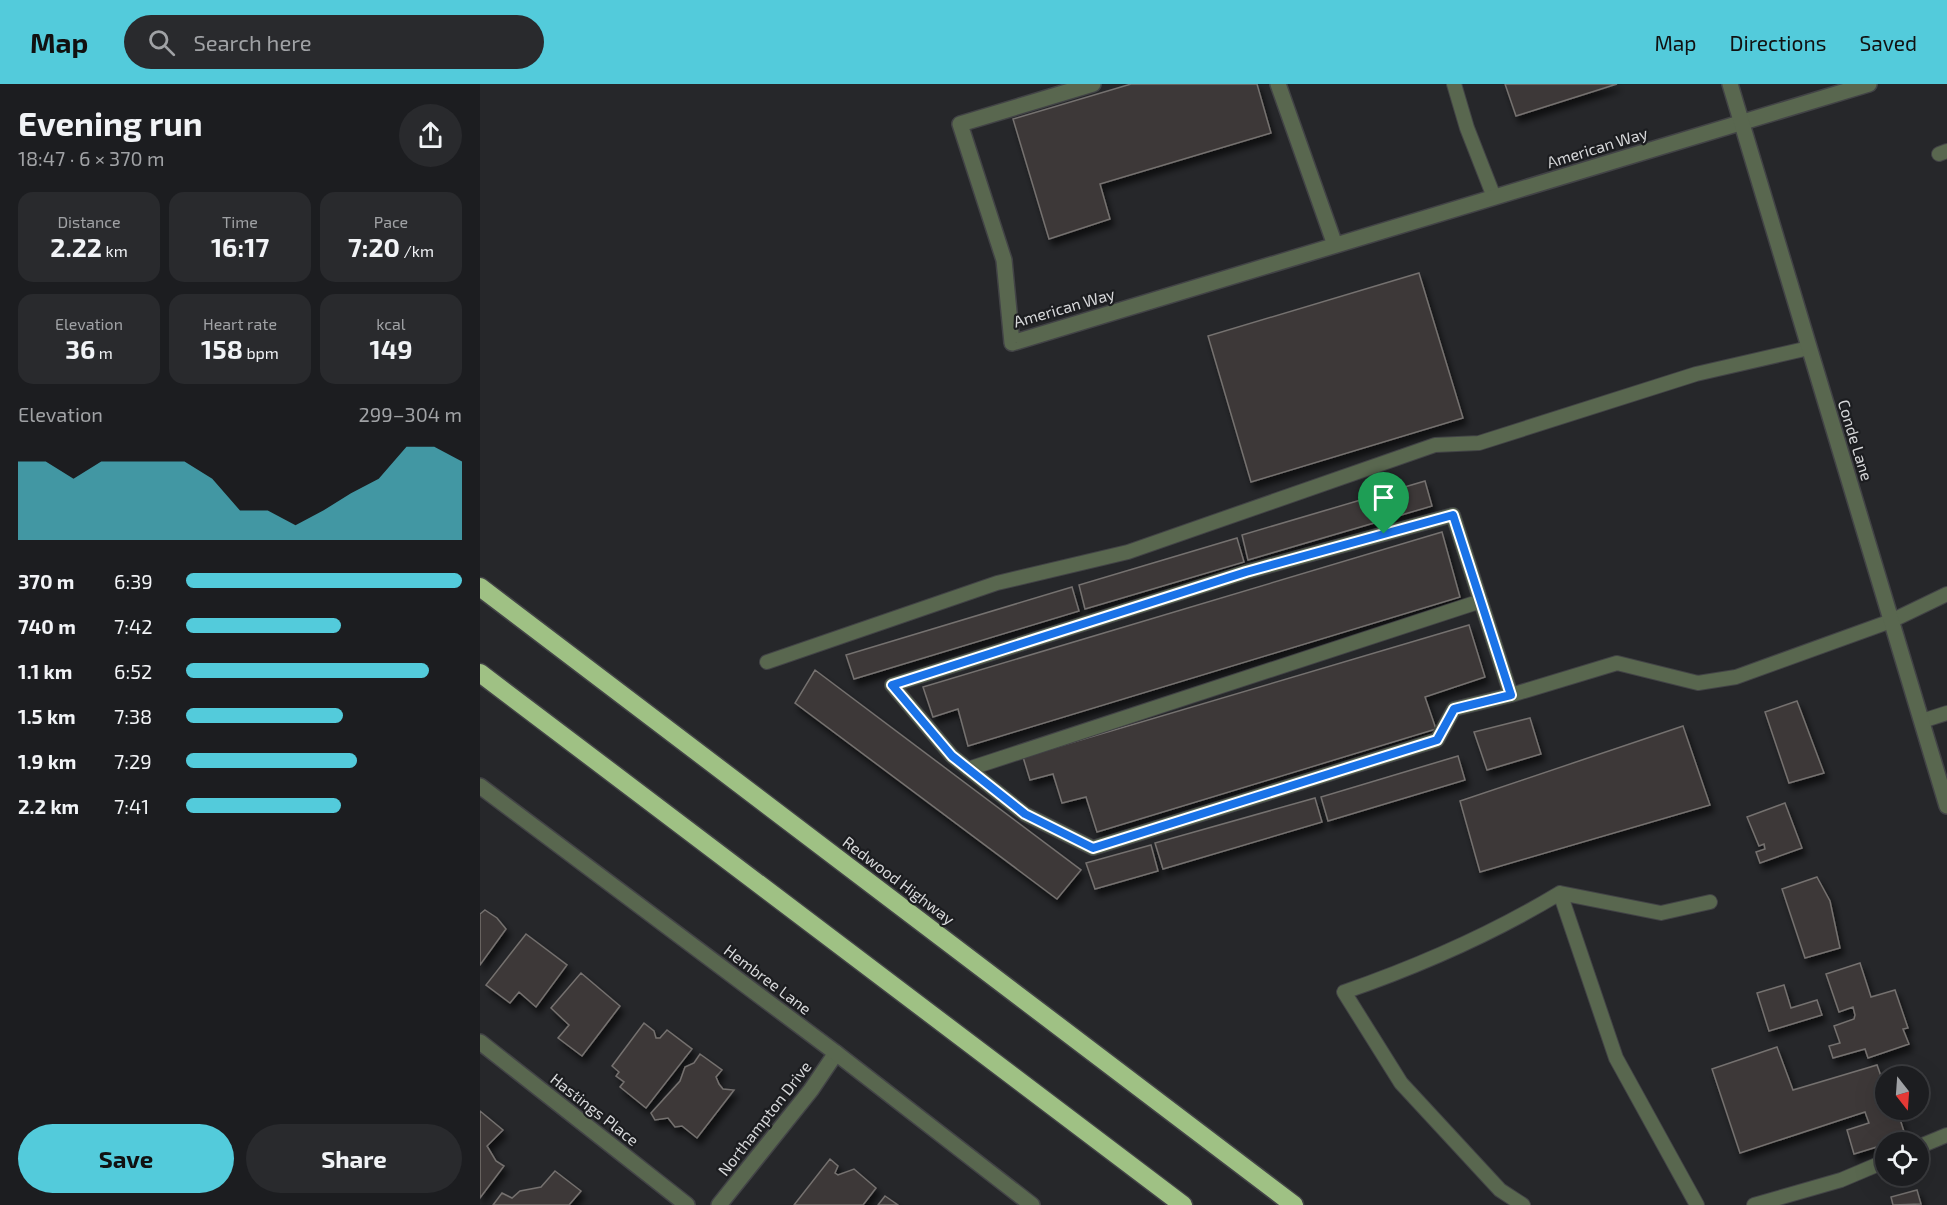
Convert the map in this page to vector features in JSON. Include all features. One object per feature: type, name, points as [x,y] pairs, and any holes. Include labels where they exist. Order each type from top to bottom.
[{"type":"highway","name":"Redwood Highway","points":[[480,587],[1293,1205]]},
{"type":"highway","points":[[480,673],[1183,1205]]},
{"type":"street","name":"American Way","points":[[1092,84],[960,124],[1004,260],[1012,343],[1869,84]]},
{"type":"street","points":[[1278,84],[1335,245]]},
{"type":"street","name":"Conde Lane","points":[[1730,84],[1947,806]]},
{"type":"street","name":"Hembree Lane","points":[[480,786],[836,1053],[1032,1205]]},
{"type":"street","name":"Hastings Place","points":[[480,1042],[687,1205]]},
{"type":"street","name":"Northampton Drive","points":[[719,1205],[811,1090],[836,1053]]},
{"type":"lane","points":[[1454,84],[1467,128],[1494,197]]},
{"type":"lane","points":[[767,663],[997,583],[1128,552],[1435,446],[1479,443],[1696,374],[1809,348]]},
{"type":"lane","points":[[1511,695],[1453,515],[1246,572],[892,685],[952,756],[968,769],[1025,814],[1093,848],[1437,740],[1454,709],[1511,695],[1617,663],[1698,683],[1736,677],[1891,621],[1947,594]]},
{"type":"lane","points":[[968,769],[1481,601]]},
{"type":"lane","points":[[1922,721],[1947,713]]},
{"type":"lane","points":[[1560,893],[1616,1058],[1698,1205]]},
{"type":"lane","points":[[1523,1205],[1500,1190],[1401,1083],[1344,992],[1412,969],[1524,914],[1560,893],[1660,913],[1710,902]]},
{"type":"lane","points":[[1929,1142],[1947,1135]]},
{"type":"lane","points":[[1754,1205],[1840,1180],[1875,1166]]},
{"type":"building","points":[[1131,84],[1257,84],[1271,133],[1100,184],[1110,219],[1049,239],[1013,119]]},
{"type":"building","points":[[1505,84],[1617,84],[1516,116]]},
{"type":"building","points":[[1419,273],[1463,418],[1251,482],[1208,336]]},
{"type":"building","points":[[1425,481],[1432,506],[1248,560],[1242,535]]},
{"type":"building","points":[[1442,532],[1460,597],[968,746],[958,709],[933,717],[923,687]]},
{"type":"building","points":[[1237,538],[1244,562],[1085,609],[1079,585]]},
{"type":"building","points":[[1072,587],[1079,611],[854,679],[846,655]]},
{"type":"building","points":[[1469,625],[1485,677],[1425,697],[1436,729],[1097,832],[1086,797],[1062,803],[1053,774],[1030,780],[1023,757]]},
{"type":"building","points":[[815,670],[1081,870],[1057,899],[795,703]]},
{"type":"building","points":[[1797,701],[1824,773],[1789,783],[1765,712]]},
{"type":"building","points":[[1530,718],[1541,754],[1487,770],[1474,732]]},
{"type":"building","points":[[1683,726],[1710,805],[1480,872],[1460,801]]},
{"type":"building","points":[[1458,756],[1465,780],[1328,821],[1321,797]]},
{"type":"building","points":[[1315,798],[1322,822],[1163,869],[1155,843]]},
{"type":"building","points":[[1785,803],[1802,848],[1760,863],[1756,852],[1765,849],[1764,844],[1759,846],[1747,817]]},
{"type":"building","points":[[1151,845],[1158,871],[1095,889],[1086,863]]},
{"type":"building","points":[[1817,877],[1830,901],[1840,948],[1805,958],[1782,889]]},
{"type":"building","points":[[485,910],[497,918],[506,929],[480,965],[480,914]]},
{"type":"building","points":[[526,934],[567,965],[536,1007],[519,992],[510,1003],[486,985]]},
{"type":"building","points":[[1860,963],[1871,997],[1895,990],[1908,1028],[1903,1029],[1909,1044],[1868,1058],[1865,1049],[1833,1058],[1829,1046],[1840,1043],[1834,1026],[1854,1019],[1855,1015],[1853,1007],[1839,1012],[1826,974]]},
{"type":"building","points":[[581,973],[620,1006],[582,1056],[558,1038],[569,1025],[551,1008]]},
{"type":"building","points":[[1784,985],[1791,1008],[1817,1000],[1822,1015],[1769,1031],[1757,993]]},
{"type":"building","points":[[644,1023],[654,1031],[656,1038],[660,1038],[667,1030],[692,1049],[646,1108],[620,1087],[624,1082],[616,1076],[619,1072],[612,1066]]},
{"type":"building","points":[[1777,1047],[1793,1090],[1877,1065],[1875,1066],[1875,1120],[1900,1120],[1904,1132],[1875,1132],[1875,1148],[1854,1154],[1847,1130],[1869,1123],[1865,1112],[1740,1153],[1712,1069]]},
{"type":"building","points":[[700,1054],[722,1070],[716,1077],[723,1089],[734,1090],[697,1138],[682,1126],[675,1127],[668,1118],[655,1120],[651,1113],[680,1081],[685,1067],[694,1063]]},
{"type":"building","points":[[480,1111],[503,1130],[487,1146],[496,1161],[504,1166],[480,1198]]},
{"type":"building","points":[[830,1159],[838,1166],[835,1173],[838,1175],[854,1169],[876,1188],[863,1205],[794,1205]]},
{"type":"building","points":[[555,1171],[581,1191],[569,1205],[493,1205],[502,1193],[512,1198],[520,1191],[541,1187]]},
{"type":"building","points":[[1917,1190],[1921,1204],[1893,1205],[1891,1197]]},
{"type":"building","points":[[885,1196],[898,1205],[878,1205]]},
{"type":"route","points":[[1453,515],[1511,695],[1454,709],[1437,740],[1093,848],[1025,814],[952,756],[892,685],[1246,572],[1384,534],[1453,515]]}]
